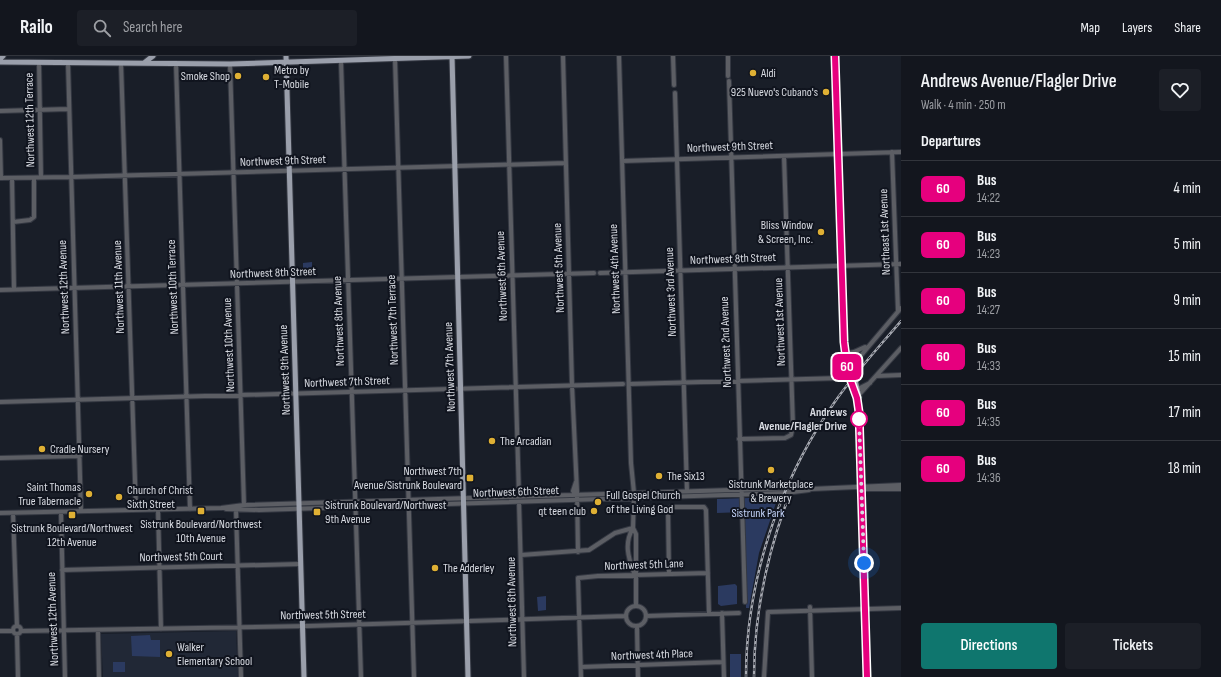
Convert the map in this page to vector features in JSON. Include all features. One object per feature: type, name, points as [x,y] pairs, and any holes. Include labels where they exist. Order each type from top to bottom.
[{"type":"main road","points":[[0,61],[4,56]]},
{"type":"main road","points":[[142,64],[149,61],[153,56]]},
{"type":"main road","points":[[281,56],[285,62]]},
{"type":"main road","name":"Northwest 9th Avenue","points":[[286,56],[291,282],[300,506],[300,564],[304,677]]},
{"type":"main road","name":"Northwest 7th Avenue","points":[[452,56],[468,677]]},
{"type":"main road","points":[[0,61],[121,64],[230,64],[469,56]]},
{"type":"main road","points":[[835,56],[845,354],[847,369],[858,397]]},
{"type":"main road","points":[[847,369],[852,373],[858,389],[867,677]]},
{"type":"street","name":"Northwest 6th Avenue","points":[[506,56],[519,496]]},
{"type":"street","name":"Northwest 5th Avenue","points":[[563,56],[578,552]]},
{"type":"street","name":"Northwest 4th Avenue","points":[[619,56],[632,481],[634,495],[633,528],[636,534],[636,605]]},
{"type":"street","points":[[673,56],[674,85]]},
{"type":"street","points":[[728,56],[728,76]]},
{"type":"street","name":"Northwest 7th Terrace","points":[[395,59],[401,279],[410,505],[414,677]]},
{"type":"street","name":"Northwest 8th Avenue","points":[[341,60],[361,677]]},
{"type":"street","name":"Northwest 12th Terrace","points":[[39,62],[41,177]]},
{"type":"street","name":"Northwest 12th Avenue","points":[[68,63],[81,511]]},
{"type":"street","name":"Northwest 11th Avenue","points":[[121,64],[126,176],[136,510]]},
{"type":"street","name":"Northwest 10th Terrace","points":[[176,64],[190,508]]},
{"type":"street","name":"Northwest 10th Avenue","points":[[230,64],[244,505]]},
{"type":"street","name":"Northwest 2nd Avenue","points":[[728,81],[745,602]]},
{"type":"street","name":"Northwest 3rd Avenue","points":[[675,93],[687,491]]},
{"type":"street","points":[[0,111],[69,109]]},
{"type":"street","points":[[0,140],[0,178]]},
{"type":"street","name":"Northeast 1st Avenue","points":[[892,152],[899,264],[900,310]]},
{"type":"street","name":"Northwest 9th Street","points":[[622,160],[901,152]]},
{"type":"street","name":"Northwest 1st Avenue","points":[[739,438],[785,438],[791,435],[793,426],[784,156]]},
{"type":"street","name":"Northwest 9th Street","points":[[0,178],[126,176],[455,165],[566,163]]},
{"type":"street","points":[[12,178],[14,290]]},
{"type":"street","name":"Northwest 12th Terrace","points":[[13,222],[32,219],[35,214],[34,178]]},
{"type":"street","name":"Northwest 8th Street","points":[[600,273],[899,264]]},
{"type":"street","name":"Northwest 8th Street","points":[[0,290],[182,286],[594,273]]},
{"type":"street","points":[[629,384],[792,378],[841,378],[847,369],[858,359],[869,344],[900,310]]},
{"type":"street","points":[[845,354],[854,352],[869,344]]},
{"type":"street","points":[[858,397],[901,348]]},
{"type":"street","points":[[876,376],[901,375]]},
{"type":"street","points":[[858,389],[872,382]]},
{"type":"street","name":"Northwest 7th Street","points":[[0,402],[623,384]]},
{"type":"street","points":[[0,458],[80,456]]},
{"type":"street","name":"Northwest 4th Avenue","points":[[628,493],[632,481]]},
{"type":"street","points":[[861,488],[868,485],[901,485]]},
{"type":"street","points":[[861,488],[901,489]]},
{"type":"street","name":"Northwest 6th Street","points":[[221,508],[236,510],[355,501],[409,500],[519,502],[576,500],[687,491],[861,488]]},
{"type":"street","name":"Northwest 6th Street","points":[[0,513],[221,508],[244,505],[355,507],[410,505],[519,496],[628,493],[634,495],[741,495],[797,493],[811,489]]},
{"type":"street","name":"Northwest 6th Avenue","points":[[519,502],[524,677]]},
{"type":"street","points":[[669,574],[668,510],[671,507],[704,506],[706,510],[709,614]]},
{"type":"street","points":[[158,509],[161,630]]},
{"type":"street","points":[[236,510],[241,677]]},
{"type":"street","name":"Northwest 12th Avenue","points":[[61,512],[65,677]]},
{"type":"street","points":[[13,513],[17,626],[21,631],[17,634]]},
{"type":"street","name":"Northwest 4th Avenue","points":[[633,528],[630,533],[627,547],[629,560],[635,575]]},
{"type":"street","points":[[521,555],[589,550],[615,533],[633,528]]},
{"type":"street","name":"Northwest 5th Court","points":[[62,570],[300,564]]},
{"type":"street","name":"Northwest 5th Lane","points":[[580,618],[578,578],[708,573]]},
{"type":"street","points":[[636,605],[644,610],[646,616],[642,624],[637,626],[629,624],[625,616],[629,608],[636,605]]},
{"type":"street","points":[[764,677],[768,612],[810,609],[901,608]]},
{"type":"street","points":[[810,609],[812,677]]},
{"type":"street","points":[[722,613],[724,677]]},
{"type":"street","points":[[646,616],[739,613]]},
{"type":"street","name":"Northwest 5th Street","points":[[21,631],[161,630],[302,625],[467,622],[625,616]]},
{"type":"street","points":[[580,618],[581,677]]},
{"type":"street","points":[[13,631],[17,626]]},
{"type":"street","points":[[637,626],[638,677]]},
{"type":"street","points":[[98,630],[99,677]]},
{"type":"street","points":[[0,631],[13,631],[17,634]]},
{"type":"street","points":[[17,634],[18,677]]},
{"type":"street","name":"Northwest 4th Place","points":[[581,666],[638,666],[723,662]]},
{"type":"shaded area","name":"Walker Elementary School","points":[[236,631],[238,677],[103,677],[101,634]]},
{"type":"green space","points":[[312,262],[312,276],[303,276],[303,263]]},
{"type":"green space","name":"Sistrunk Park","points":[[778,497],[759,553],[749,608],[746,608],[744,512],[717,513],[717,499]]},
{"type":"green space","points":[[735,584],[737,586],[737,604],[721,606],[718,604],[718,586]]},
{"type":"green space","points":[[546,596],[546,610],[538,611],[537,597]]},
{"type":"green space","points":[[150,635],[151,640],[160,640],[160,657],[132,656],[131,636]]},
{"type":"green space","points":[[730,654],[741,654],[741,677],[730,677]]},
{"type":"green space","points":[[113,662],[125,662],[125,672],[113,672]]},
{"type":"railway","points":[[746,677],[752,605],[759,569],[769,534],[782,499],[814,434],[834,403],[858,371],[901,321]]},
{"type":"railway","points":[[754,677],[756,633],[762,589],[786,504]]},
{"type":"bus line","name":"60","points":[[835,56],[844,342],[848,373],[857,398],[859,412],[867,677]]},
{"type":"place","name":"Aldi","points":[[753,73]]},
{"type":"place","name":"Smoke Shop","points":[[238,76]]},
{"type":"place","name":"Metro by T-Mobile","points":[[266,77]]},
{"type":"place","name":"925 Nuevo's Cubano's","points":[[826,92]]},
{"type":"place","name":"Bliss Window & Screen, Inc.","points":[[821,232]]},
{"type":"place","name":"Andrews Avenue/Flagler Drive","points":[[859,419]]},
{"type":"place","name":"The Arcadian","points":[[492,441]]},
{"type":"place","name":"Cradle Nursery","points":[[42,449]]},
{"type":"place","name":"Sistrunk Marketplace & Brewery","points":[[771,470]]},
{"type":"place","name":"The Six13","points":[[659,476]]},
{"type":"place","name":"Northwest 7th Avenue/Sistrunk Boulevard","points":[[470,478]]},
{"type":"place","name":"Saint Thomas True Tabernacle","points":[[89,494]]},
{"type":"place","name":"Church of Christ Sixth Street","points":[[119,497]]},
{"type":"place","name":"Full Gospel Church of the Living God","points":[[598,502]]},
{"type":"place","name":"Sistrunk Boulevard/Northwest 10th Avenue","points":[[201,511]]},
{"type":"place","name":"qt teen club","points":[[594,511]]},
{"type":"place","name":"Sistrunk Boulevard/Northwest 9th Avenue","points":[[317,512]]},
{"type":"place","name":"Sistrunk Boulevard/Northwest 12th Avenue","points":[[72,515]]},
{"type":"place","name":"The Adderley","points":[[435,568]]},
{"type":"place","name":"Walker Elementary School","points":[[169,654]]},
{"type":"route","points":[[859,419],[864,563]]}]
